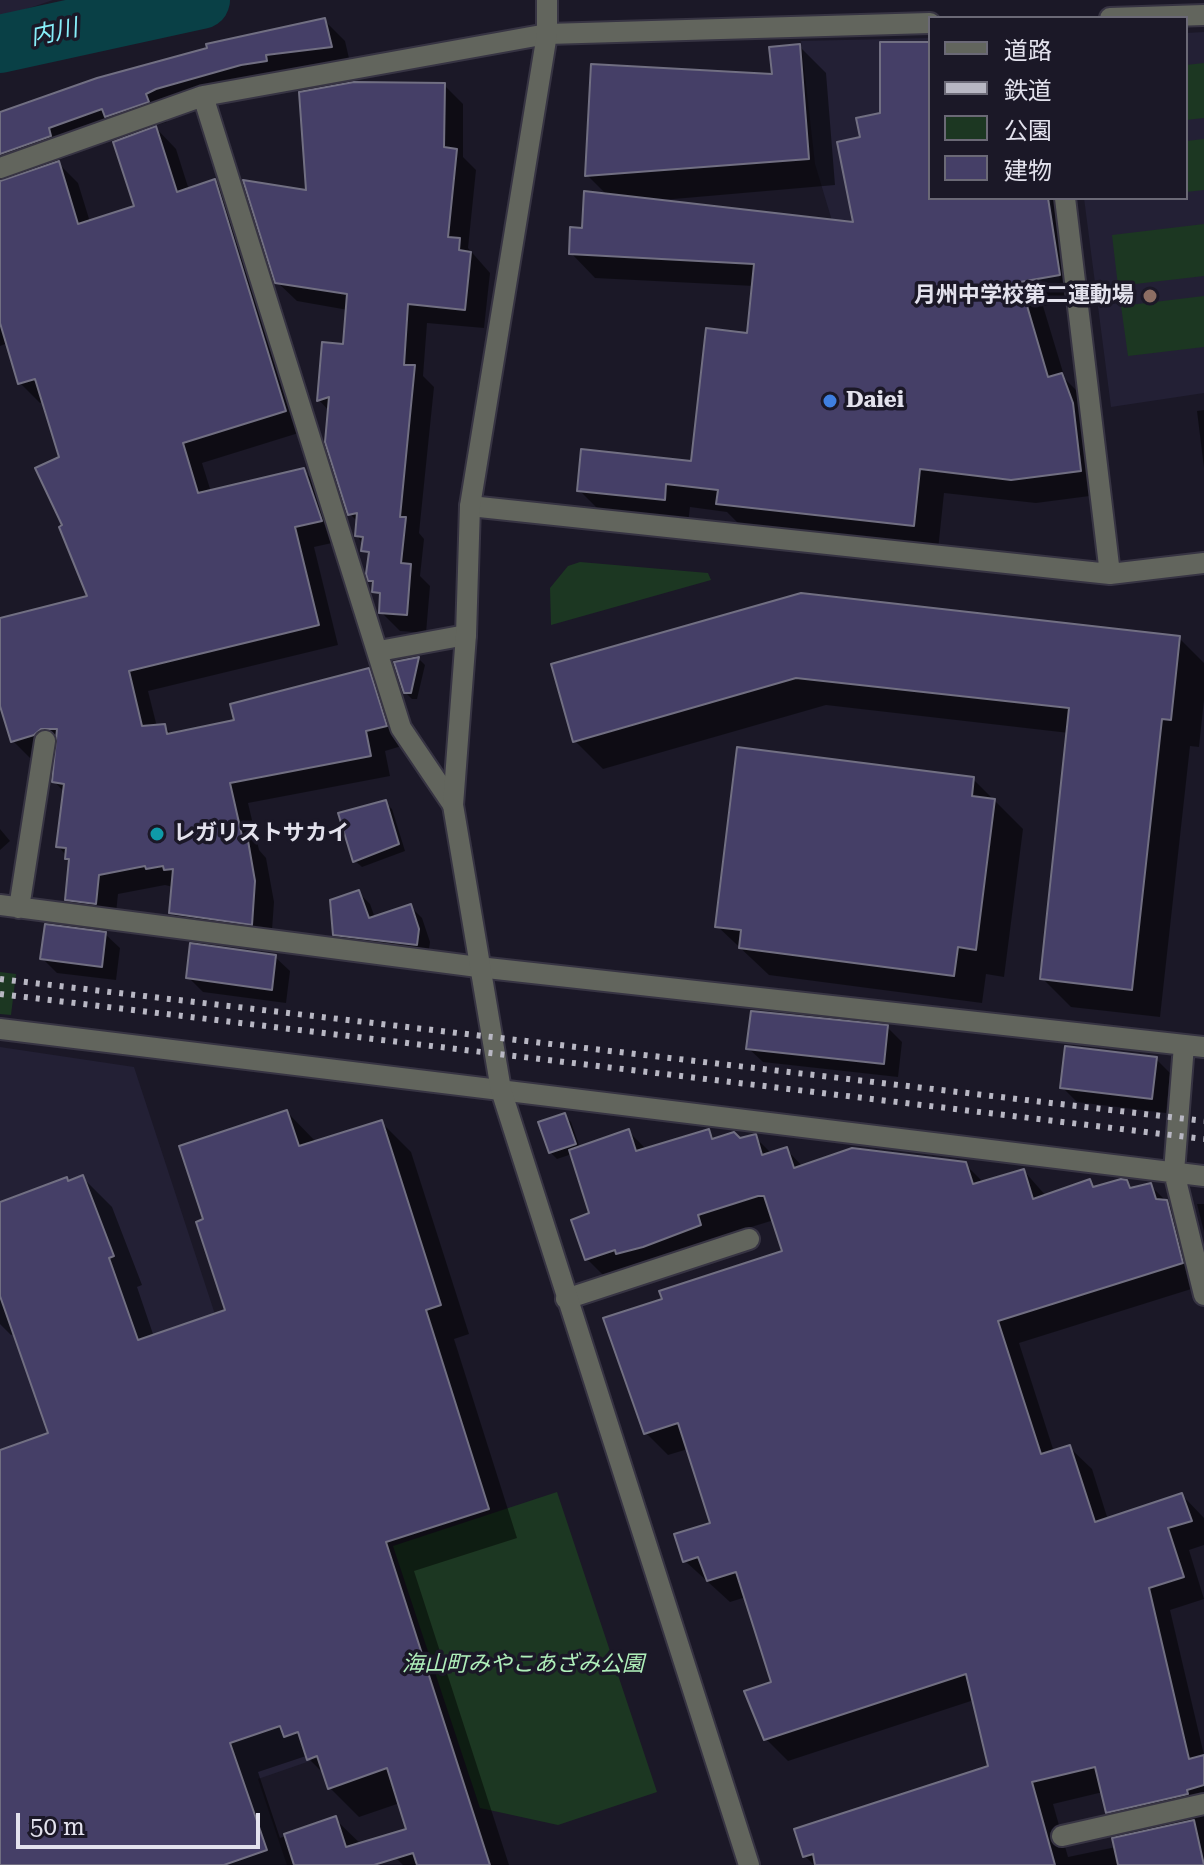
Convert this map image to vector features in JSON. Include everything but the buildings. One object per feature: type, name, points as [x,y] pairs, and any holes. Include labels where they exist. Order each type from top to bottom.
[{"type":"street","points":[[547,0],[547,34],[470,506],[466,635],[453,805],[501,1090],[749,1865]]},
{"type":"street","points":[[1173,16],[1204,15]]},
{"type":"street","points":[[0,168],[203,96],[547,34],[928,23]]},
{"type":"street","points":[[203,96],[401,728],[453,805]]},
{"type":"street","points":[[1065,200],[1110,574]]},
{"type":"street","points":[[470,506],[1110,574],[1204,563]]},
{"type":"street","points":[[379,651],[466,635]]},
{"type":"street","points":[[45,741],[9,906],[478,967],[1194,1046],[1174,1172],[1204,1295]]},
{"type":"street","points":[[0,1029],[1204,1176]]},
{"type":"street","points":[[566,1299],[749,1239]]},
{"type":"street","points":[[1062,1836],[1204,1804]]},
{"type":"shaded area","points":[[0,0],[53,0],[0,18]]},
{"type":"shaded area","name":"月州中学校第二運動場","points":[[1204,32],[1204,393],[1111,407],[1084,200],[1188,200],[1188,33]]},
{"type":"shaded area","points":[[928,38],[928,200],[1051,200],[1060,282],[949,316],[854,294],[815,164],[801,41]]},
{"type":"shaded area","points":[[0,1047],[134,1067],[356,1745],[258,1779],[287,1865],[0,1865]]},
{"type":"green space","points":[[1204,63],[1204,118],[1188,120],[1188,65]]},
{"type":"green space","points":[[1204,139],[1204,190],[1188,192],[1188,141]]},
{"type":"green space","points":[[1204,224],[1204,276],[1118,286],[1112,235]]},
{"type":"green space","points":[[1204,296],[1204,347],[1128,356],[1121,306]]},
{"type":"green space","points":[[580,562],[708,573],[711,580],[551,625],[550,588],[568,566]]},
{"type":"green space","points":[[0,972],[16,974],[11,1015],[0,1014]]},
{"type":"green space","name":"海山町みやこあざみ公園","points":[[557,1492],[657,1792],[558,1825],[480,1808],[393,1546]]},
{"type":"waterway","name":"内川","points":[[0,44],[201,0]]},
{"type":"railway","points":[[0,979],[1204,1121]]},
{"type":"railway","points":[[0,994],[1204,1139]]},
{"type":"place","name":"月州中学校第二運動場","points":[[1150,296]]},
{"type":"place","name":"Daiei","points":[[830,401]]},
{"type":"place","name":"レガリストサカイ","points":[[157,834]]}]
